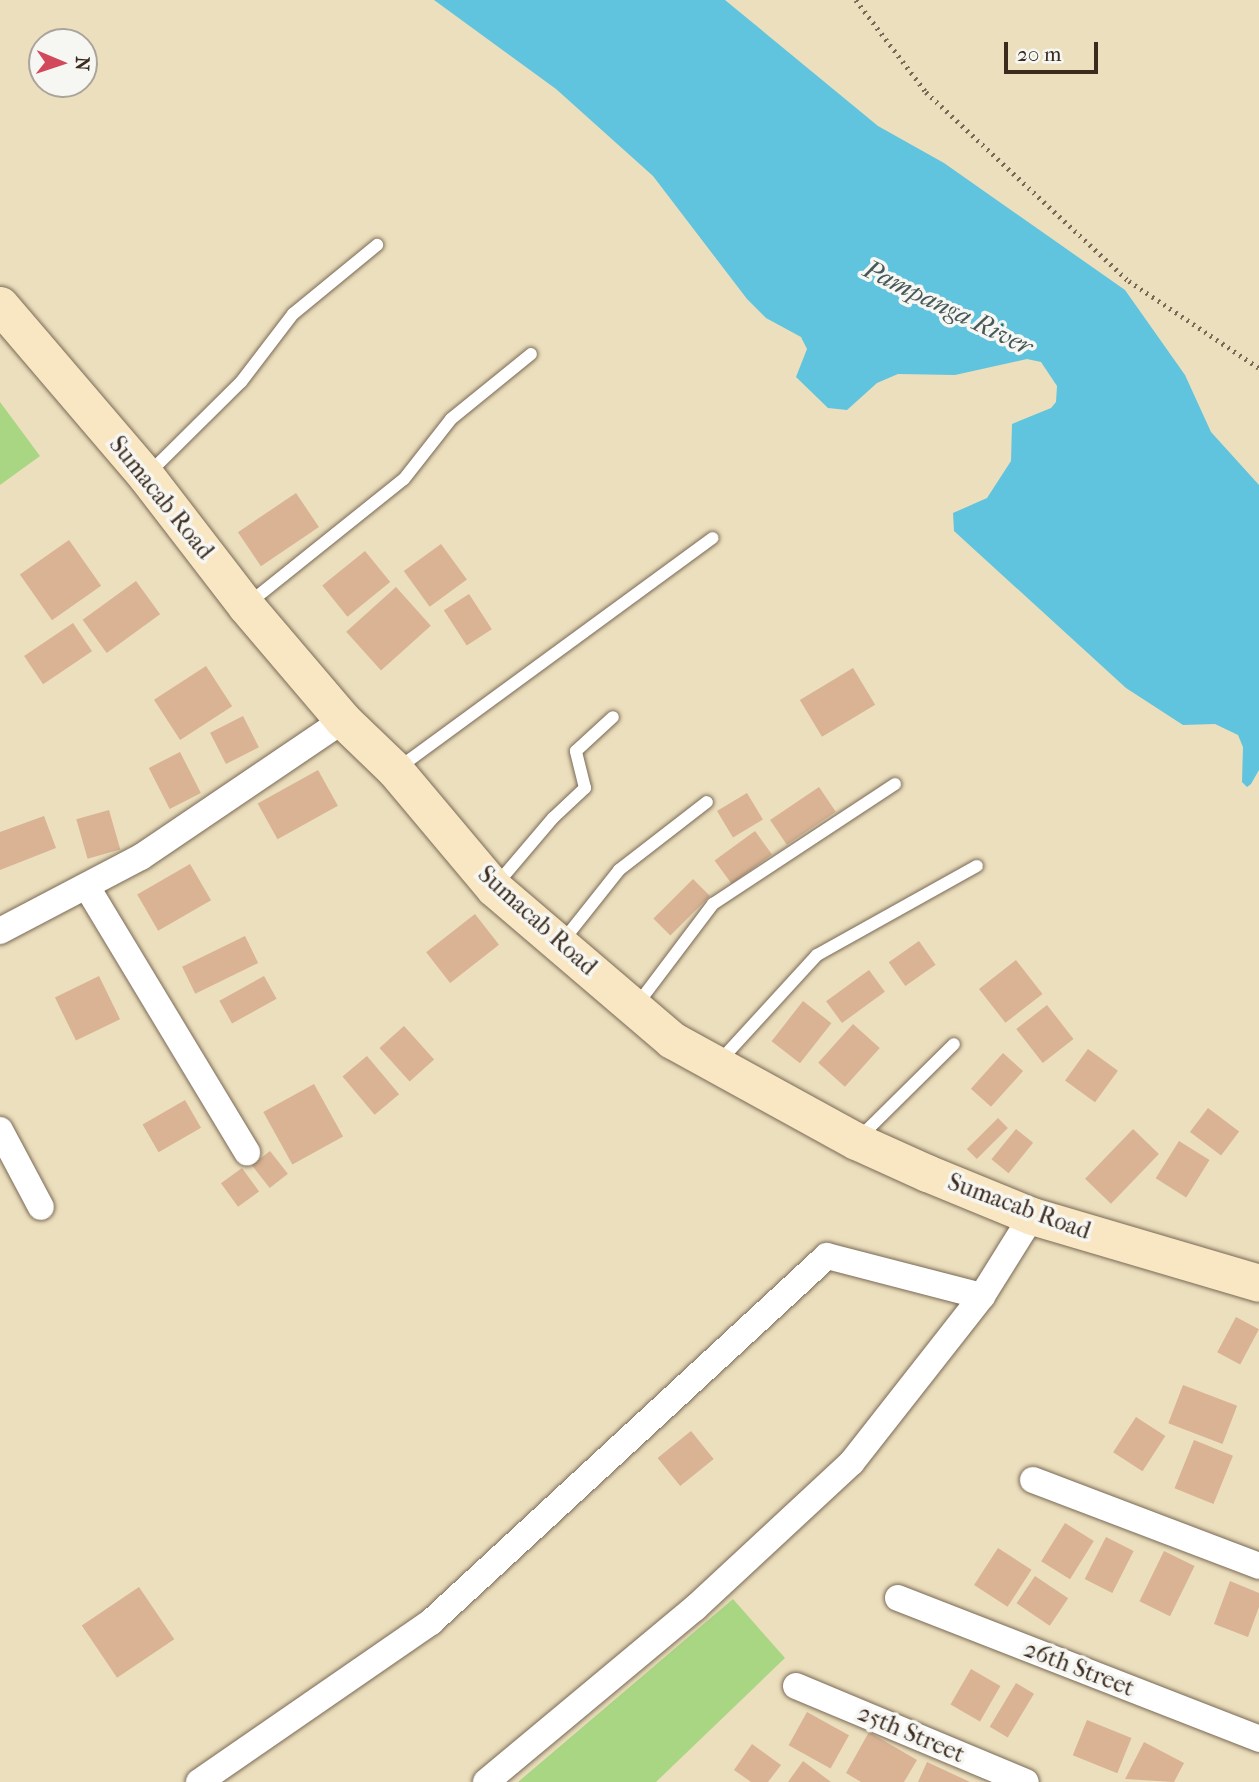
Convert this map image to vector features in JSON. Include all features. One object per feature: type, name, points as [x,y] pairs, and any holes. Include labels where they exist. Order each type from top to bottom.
[{"type":"main road","name":"Sumacab Road","points":[[0,305],[146,476],[246,606],[343,719],[395,770],[494,888],[672,1040],[856,1141],[1032,1216],[1259,1283]]},
{"type":"street","points":[[0,931],[87,887],[263,778],[343,719]]},
{"type":"street","points":[[87,887],[247,1152]]},
{"type":"street","points":[[0,1130],[41,1207]]},
{"type":"street","points":[[486,1782],[695,1608],[852,1462],[982,1296],[1032,1216]]},
{"type":"street","points":[[199,1782],[431,1622],[827,1256],[982,1296]]},
{"type":"street","points":[[1033,1480],[1259,1566]]},
{"type":"street","name":"26th Street","points":[[898,1598],[1259,1739]]},
{"type":"street","name":"25th Street","points":[[796,1686],[1026,1782]]},
{"type":"lane","points":[[146,476],[240,382],[293,314],[377,245]]},
{"type":"lane","points":[[246,606],[404,479],[451,419],[531,354]]},
{"type":"lane","points":[[395,770],[713,538]]},
{"type":"lane","points":[[494,888],[553,817],[585,788],[576,751],[613,717]]},
{"type":"lane","points":[[634,1008],[713,904],[895,784]]},
{"type":"lane","points":[[560,944],[619,870],[707,802]]},
{"type":"lane","points":[[716,1064],[817,955],[977,866]]},
{"type":"lane","points":[[856,1141],[954,1044]]},
{"type":"path","points":[[856,0],[926,92],[1129,281],[1259,368]]},
{"type":"green space","points":[[0,402],[40,456],[0,485]]},
{"type":"green space","points":[[733,1599],[785,1658],[656,1782],[518,1782]]},
{"type":"water","name":"Pampanga River","points":[[434,0],[725,0],[878,126],[944,163],[1125,290],[1185,375],[1211,432],[1259,485],[1259,770],[1251,784],[1247,787],[1242,782],[1243,747],[1238,735],[1215,724],[1183,725],[1126,688],[954,531],[953,513],[987,498],[1011,461],[1012,424],[1051,408],[1056,402],[1057,386],[1041,362],[1027,359],[955,375],[898,374],[877,383],[847,410],[828,408],[796,377],[807,349],[801,337],[766,318],[747,299],[653,176],[556,89]]},
{"type":"building","points":[[296,493],[319,527],[261,566],[238,532]]},
{"type":"building","points":[[69,540],[101,586],[52,620],[20,574]]},
{"type":"building","points":[[441,544],[467,580],[430,607],[404,571]]},
{"type":"building","points":[[365,551],[390,582],[347,617],[322,586]]},
{"type":"building","points":[[136,581],[160,614],[107,653],[83,620]]},
{"type":"building","points":[[396,587],[431,626],[381,670],[346,632]]},
{"type":"building","points":[[469,594],[492,629],[467,646],[444,610]]},
{"type":"building","points":[[73,623],[92,651],[43,684],[24,656]]},
{"type":"building","points":[[206,666],[232,706],[180,740],[154,700]]},
{"type":"building","points":[[853,668],[875,705],[822,737],[800,700]]},
{"type":"building","points":[[243,716],[259,747],[226,764],[210,733]]},
{"type":"building","points":[[180,752],[201,793],[170,809],[149,768]]},
{"type":"building","points":[[318,770],[338,806],[278,839],[258,803]]},
{"type":"building","points":[[819,787],[836,812],[787,845],[770,820]]},
{"type":"building","points":[[747,793],[763,820],[733,838],[717,811]]},
{"type":"building","points":[[109,810],[120,849],[88,859],[76,819]]},
{"type":"building","points":[[44,816],[56,848],[0,870],[0,832]]},
{"type":"building","points":[[755,831],[772,854],[732,884],[715,860]]},
{"type":"building","points":[[190,864],[211,900],[158,931],[137,894]]},
{"type":"building","points":[[693,879],[710,896],[670,936],[653,919]]},
{"type":"building","points":[[475,914],[499,945],[450,983],[426,952]]},
{"type":"building","points":[[245,936],[258,963],[195,994],[182,967]]},
{"type":"building","points":[[919,941],[936,965],[905,986],[889,962]]},
{"type":"building","points":[[1016,960],[1042,994],[1005,1023],[979,989]]},
{"type":"building","points":[[869,970],[885,992],[842,1023],[826,1001]]},
{"type":"building","points":[[99,976],[120,1019],[76,1041],[55,997]]},
{"type":"building","points":[[264,976],[277,999],[232,1023],[219,1001]]},
{"type":"building","points":[[803,1001],[831,1023],[800,1063],[772,1041]]},
{"type":"building","points":[[1047,1005],[1073,1039],[1043,1063],[1016,1029]]},
{"type":"building","points":[[853,1024],[880,1048],[845,1087],[818,1063]]},
{"type":"building","points":[[404,1026],[434,1059],[410,1082],[379,1048]]},
{"type":"building","points":[[1088,1049],[1118,1071],[1095,1102],[1065,1081]]},
{"type":"building","points":[[1003,1053],[1023,1071],[991,1107],[971,1089]]},
{"type":"building","points":[[367,1056],[399,1094],[375,1115],[342,1077]]},
{"type":"building","points":[[314,1084],[343,1136],[292,1165],[263,1112]]},
{"type":"building","points":[[185,1100],[201,1128],[159,1152],[143,1124]]},
{"type":"building","points":[[1208,1108],[1239,1131],[1221,1155],[1190,1132]]},
{"type":"building","points":[[998,1118],[1008,1128],[977,1159],[967,1149]]},
{"type":"building","points":[[1016,1129],[1033,1143],[1009,1173],[991,1159]]},
{"type":"building","points":[[1133,1129],[1159,1154],[1111,1204],[1085,1179]]},
{"type":"building","points":[[1179,1141],[1210,1160],[1186,1197],[1156,1178]]},
{"type":"building","points":[[270,1151],[288,1174],[270,1188],[252,1165]]},
{"type":"building","points":[[242,1168],[259,1191],[238,1207],[221,1183]]},
{"type":"building","points":[[1236,1317],[1259,1329],[1240,1365],[1217,1352]]},
{"type":"building","points":[[1183,1385],[1237,1406],[1222,1444],[1168,1423]]},
{"type":"building","points":[[1136,1417],[1165,1436],[1142,1471],[1113,1452]]},
{"type":"building","points":[[691,1431],[714,1459],[680,1486],[658,1458]]},
{"type":"building","points":[[1194,1440],[1233,1456],[1213,1504],[1175,1488]]},
{"type":"building","points":[[1065,1523],[1094,1541],[1070,1579],[1041,1561]]},
{"type":"building","points":[[1106,1537],[1134,1551],[1112,1593],[1085,1579]]},
{"type":"building","points":[[998,1548],[1032,1570],[1008,1607],[974,1585]]},
{"type":"building","points":[[1164,1551],[1195,1566],[1170,1616],[1139,1601]]},
{"type":"building","points":[[1035,1576],[1068,1598],[1050,1626],[1017,1603]]},
{"type":"building","points":[[1230,1581],[1259,1593],[1259,1607],[1248,1637],[1214,1624]]},
{"type":"building","points":[[139,1587],[174,1639],[117,1678],[82,1626]]},
{"type":"building","points":[[971,1669],[1000,1686],[980,1722],[950,1705]]},
{"type":"building","points":[[1016,1683],[1034,1694],[1008,1738],[990,1727]]},
{"type":"building","points":[[807,1712],[849,1735],[831,1769],[789,1745]]},
{"type":"building","points":[[1087,1720],[1132,1738],[1117,1773],[1073,1755]]},
{"type":"building","points":[[869,1732],[917,1760],[904,1782],[861,1782],[846,1773]]},
{"type":"building","points":[[1144,1742],[1184,1763],[1174,1782],[1125,1779]]},
{"type":"building","points":[[752,1744],[781,1765],[768,1782],[751,1782],[734,1770]]},
{"type":"building","points":[[803,1761],[831,1782],[788,1782]]},
{"type":"building","points":[[927,1762],[970,1782],[918,1782]]}]
